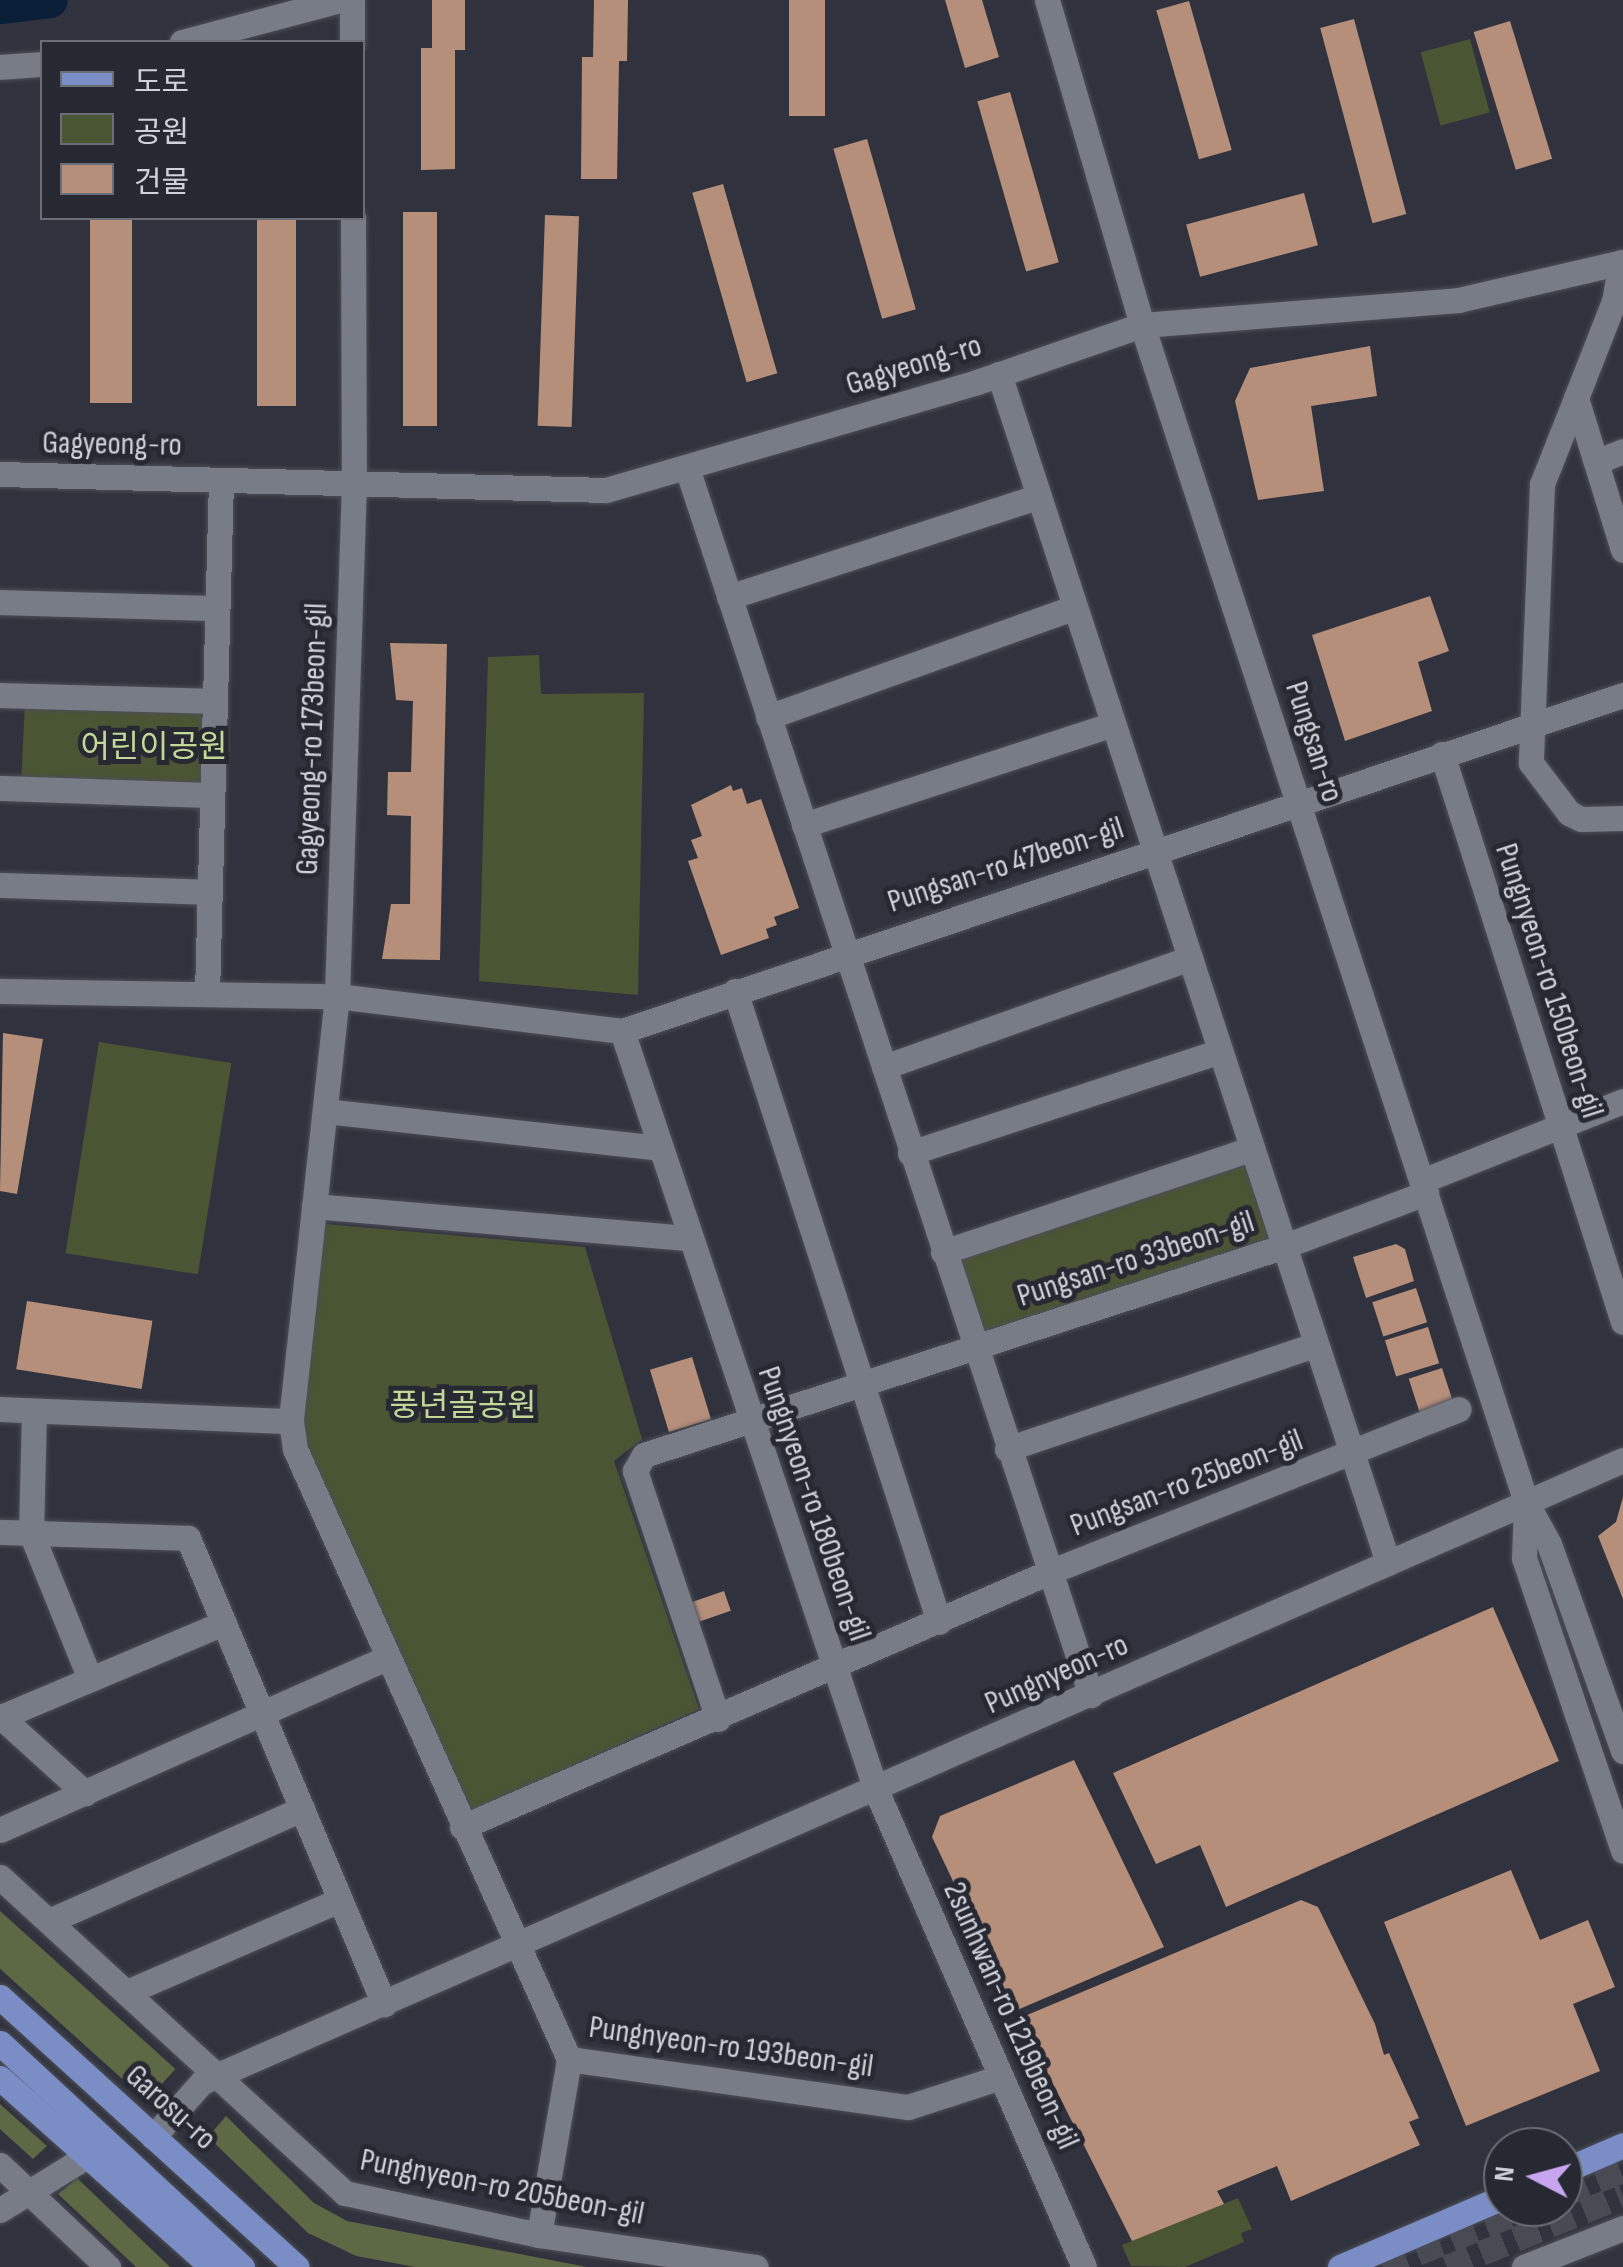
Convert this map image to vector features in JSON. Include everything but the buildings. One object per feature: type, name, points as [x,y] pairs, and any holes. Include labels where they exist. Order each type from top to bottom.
[{"type":"main road","name":"Garosu-ro","points":[[0,1997],[297,2267]]},
{"type":"main road","name":"Garosu-ro","points":[[0,2043],[242,2267]]},
{"type":"main road","points":[[0,2078],[212,2267]]},
{"type":"main road","points":[[1583,2162],[1623,2145]]},
{"type":"main road","points":[[1340,2267],[1483,2206]]},
{"type":"street","points":[[190,40],[340,0]]},
{"type":"street","points":[[352,0],[352,40]]},
{"type":"street","name":"Pungsan-ro","points":[[1046,0],[1142,325],[1526,1502],[1550,1544],[1623,1751]]},
{"type":"street","points":[[0,67],[40,64]]},
{"type":"street","name":"Gagyeong-ro 173beon-gil","points":[[291,1420],[338,996],[354,484],[353,220]]},
{"type":"street","points":[[1622,262],[1614,301],[1542,484],[1533,724],[1536,777],[1569,813],[1580,819],[1623,818]]},
{"type":"street","name":"Gagyeong-ro","points":[[0,474],[606,490],[999,374],[1142,325],[1458,300],[1622,262]]},
{"type":"street","points":[[999,374],[1388,1564]]},
{"type":"street","points":[[1576,398],[1623,550]]},
{"type":"street","points":[[1596,462],[1623,450]]},
{"type":"street","points":[[687,468],[1047,1573],[1091,1695]]},
{"type":"street","name":"Gagyeong-ro","points":[[206,994],[221,480]]},
{"type":"street","points":[[729,597],[1039,496]]},
{"type":"street","points":[[0,602],[217,608]]},
{"type":"street","points":[[768,717],[1074,607]]},
{"type":"street","points":[[0,695],[214,702]]},
{"type":"street","name":"Pungsan-ro 47beon-gil","points":[[0,991],[338,996],[622,1031],[1623,695]]},
{"type":"street","points":[[804,825],[1112,724]]},
{"type":"street","name":"Pungnyeon-ro 150beon-gil","points":[[1442,754],[1559,1127],[1618,1282],[1623,1322]]},
{"type":"street","points":[[0,788],[211,795]]},
{"type":"street","points":[[0,885],[208,892]]},
{"type":"street","points":[[884,1067],[1190,958]]},
{"type":"street","points":[[735,991],[939,1622]]},
{"type":"street","name":"Pungnyeon-ro 180beon-gil","points":[[622,1031],[876,1790]]},
{"type":"street","points":[[910,1152],[1218,1052]]},
{"type":"street","name":"Pungsan-ro 33beon-gil","points":[[751,1420],[1282,1247],[1623,1101]]},
{"type":"street","points":[[325,1111],[658,1148]]},
{"type":"street","points":[[943,1252],[1250,1149]]},
{"type":"street","points":[[314,1206],[689,1238]]},
{"type":"street","points":[[1007,1449],[1314,1345]]},
{"type":"street","points":[[0,1409],[291,1420]]},
{"type":"street","name":"Pungsan-ro 25beon-gil","points":[[462,1827],[835,1670],[1047,1573],[1460,1410]]},
{"type":"street","points":[[34,1411],[31,1533],[90,1678]]},
{"type":"street","name":"Pungnyeon-ro 193beon-gil","points":[[291,1420],[295,1450],[569,2059],[908,2107],[1001,2076]]},
{"type":"street","points":[[718,1719],[636,1471],[644,1455],[751,1420]]},
{"type":"street","name":"Pungnyeon-ro","points":[[153,2136],[202,2082],[1623,1460]]},
{"type":"street","name":"Pungsan-ro","points":[[1526,1502],[1524,1558],[1623,1851]]},
{"type":"street","points":[[0,1532],[188,1538],[384,2004]]},
{"type":"street","points":[[85,1793],[1,1716],[224,1623]]},
{"type":"street","points":[[0,1830],[388,1657]]},
{"type":"street","name":"2sunhwan-ro 1219beon-gil","points":[[876,1790],[1084,2267]]},
{"type":"street","points":[[50,1921],[302,1809]]},
{"type":"street","name":"Pungnyeon-ro 205beon-gil","points":[[0,1877],[222,2074],[321,2178],[345,2193],[539,2235],[756,2267]]},
{"type":"street","points":[[127,1992],[340,1900]]},
{"type":"street","points":[[539,2235],[569,2059]]},
{"type":"street","points":[[0,2210],[87,2156]]},
{"type":"street","points":[[0,2165],[108,2267]]},
{"type":"street","points":[[1524,2267],[1623,2228]]},
{"type":"green space","points":[[1470,39],[1490,112],[1440,126],[1421,52]]},
{"type":"green space","points":[[539,655],[541,694],[644,693],[638,995],[479,981],[488,657]]},
{"type":"green space","name":"어린이공원","points":[[25,703],[196,709],[204,718],[204,781],[196,789],[21,783]]},
{"type":"green space","points":[[99,1042],[231,1063],[198,1274],[66,1253]]},
{"type":"green space","points":[[1244,1161],[1272,1241],[984,1340],[957,1260]]},
{"type":"green space","name":"풍년골공원","points":[[325,1224],[585,1247],[642,1439],[614,1461],[699,1709],[469,1812],[308,1448],[302,1420]]},
{"type":"green space","points":[[0,1911],[175,2069],[147,2101],[0,1969]]},
{"type":"green space","points":[[0,2104],[47,2146],[33,2159],[0,2129]]},
{"type":"green space","points":[[226,2116],[314,2203],[347,2221],[587,2267],[415,2267],[356,2256],[308,2233],[208,2137]]},
{"type":"green space","points":[[77,2178],[170,2267],[136,2267],[58,2194]]},
{"type":"green space","points":[[1238,2198],[1252,2229],[1241,2233],[1244,2242],[1185,2267],[1131,2266],[1122,2245]]},
{"type":"waterway","points":[[0,6],[50,0]]},
{"type":"tunnel","points":[[1583,2186],[1623,2170]]},
{"type":"tunnel","points":[[1447,2267],[1623,2195]]},
{"type":"tunnel","points":[[1383,2267],[1483,2226]]}]
